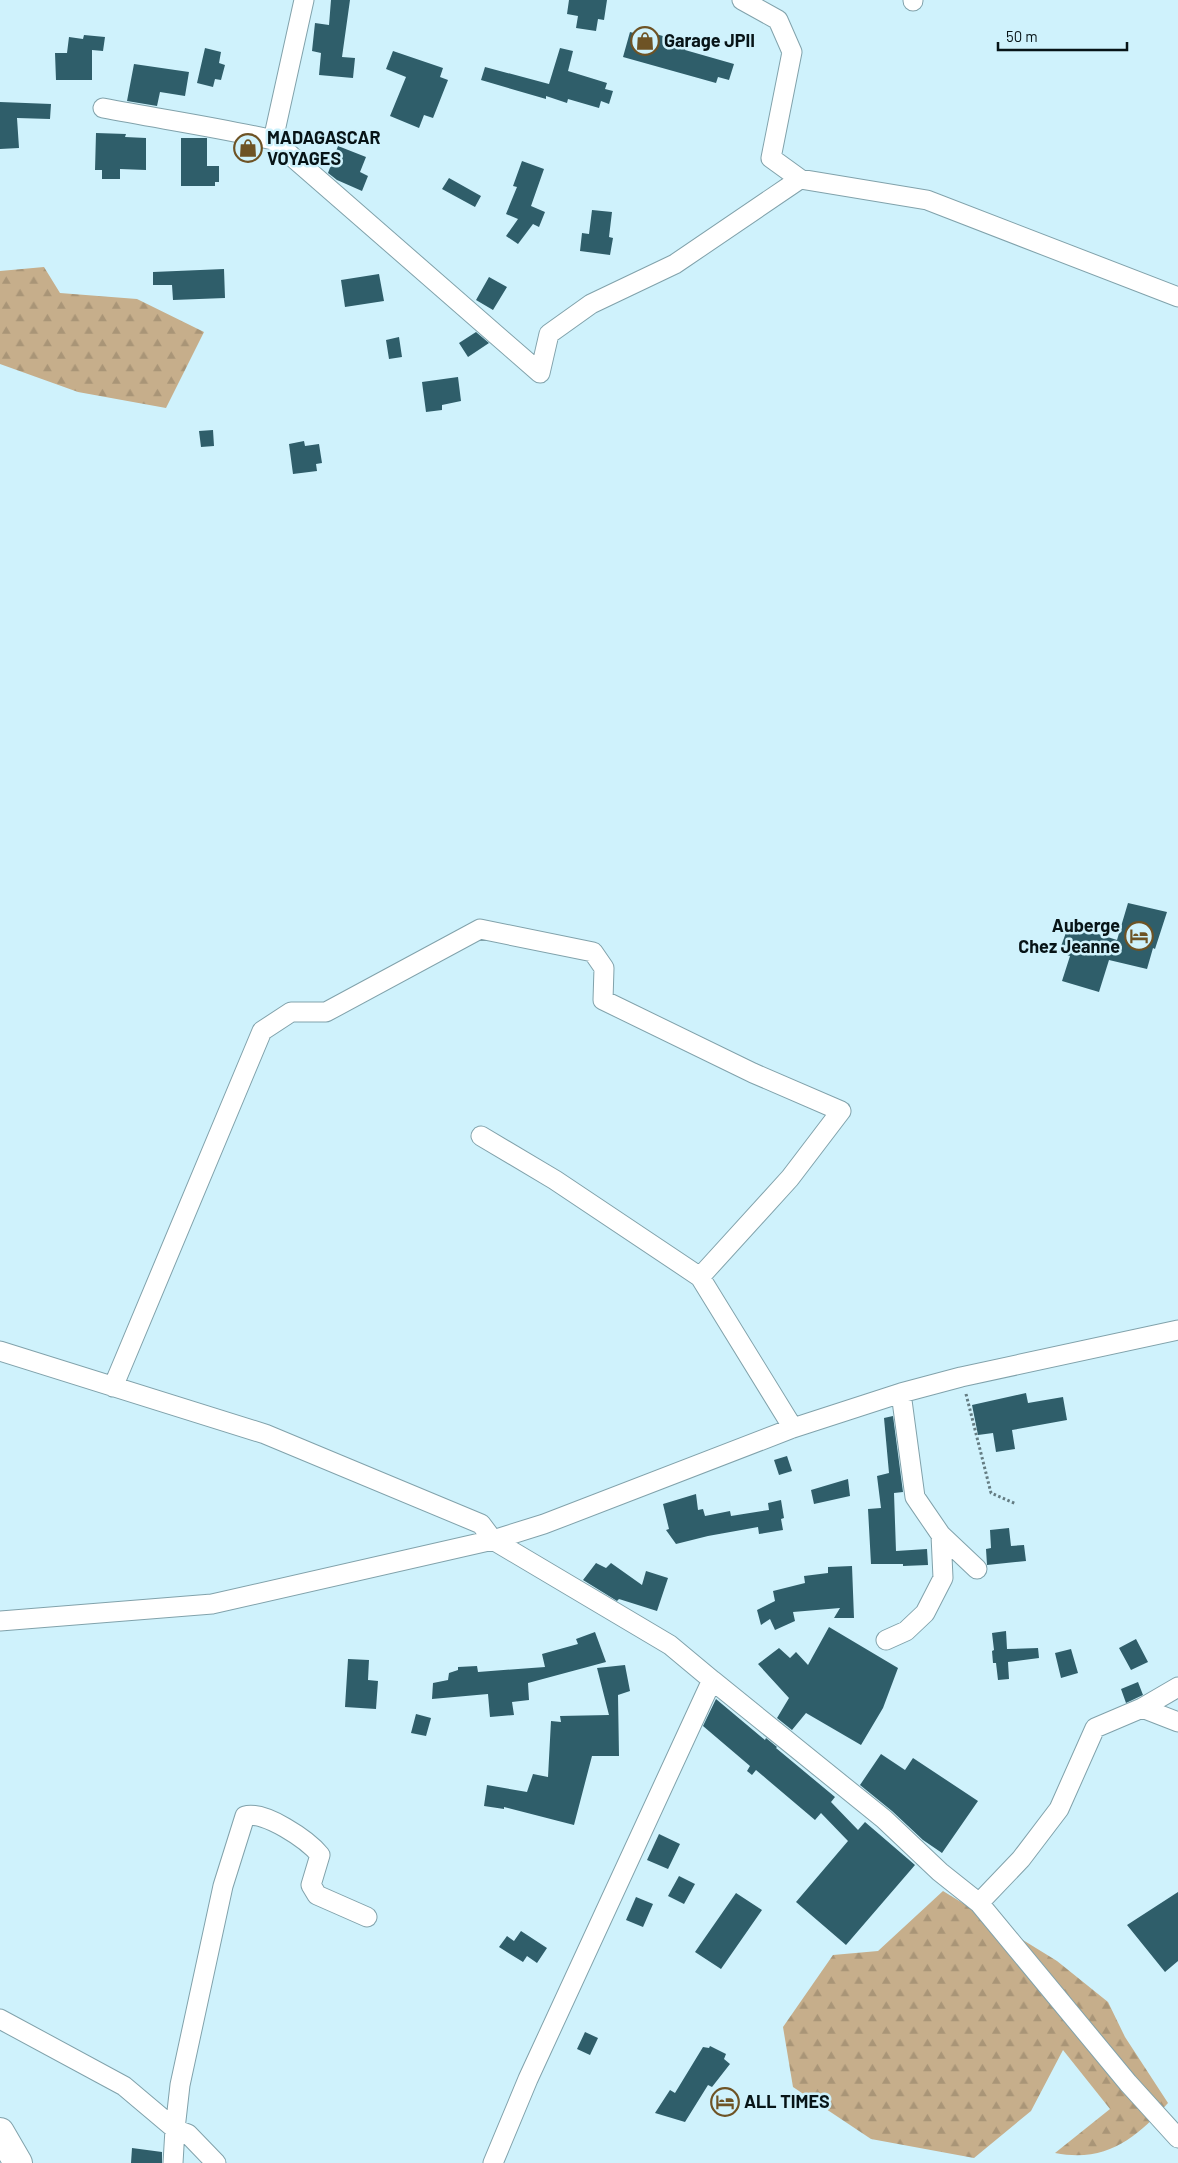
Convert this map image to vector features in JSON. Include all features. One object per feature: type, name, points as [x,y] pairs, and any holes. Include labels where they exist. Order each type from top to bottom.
[{"type":"main road","points":[[0,2132],[18,2163]]},
{"type":"street","points":[[273,140],[304,0]]},
{"type":"street","points":[[742,0],[778,20],[792,52],[771,158],[800,180],[927,200],[1178,297]]},
{"type":"street","points":[[103,108],[166,121],[222,128],[273,140],[540,373],[549,334],[591,304],[675,264],[800,180]]},
{"type":"street","points":[[113,1387],[262,1031],[291,1012],[326,1012],[480,930],[593,952],[604,968],[603,1000],[753,1073],[841,1111],[790,1178],[700,1277]]},
{"type":"street","points":[[481,1136],[555,1180],[700,1277],[793,1428]]},
{"type":"street","points":[[0,1620],[212,1604],[494,1540],[544,1524],[793,1428],[901,1393],[961,1377],[1178,1330]]},
{"type":"street","points":[[0,1352],[265,1434],[481,1524],[494,1540],[670,1644],[884,1819],[940,1872],[979,1903],[1128,2083],[1178,2138]]},
{"type":"street","points":[[901,1393],[915,1497],[941,1535],[977,1570]]},
{"type":"street","points":[[886,1640],[906,1631],[925,1613],[943,1578],[941,1535]]},
{"type":"street","points":[[493,2163],[528,2079],[712,1680]]},
{"type":"street","points":[[979,1903],[1021,1859],[1059,1809],[1095,1728],[1142,1708],[1178,1687]]},
{"type":"street","points":[[1142,1708],[1178,1722]]},
{"type":"street","points":[[173,2163],[180,2085],[223,1886],[244,1816],[251,1814],[272,1821],[312,1846],[320,1855],[311,1884],[317,1894],[367,1916]]},
{"type":"street","points":[[0,2019],[124,2086],[175,2129],[188,2134],[216,2163]]},
{"type":"path","points":[[961,1377],[991,1494],[1016,1504]]},
{"type":"green space","points":[[44,267],[60,293],[137,299],[204,332],[166,408],[78,392],[0,364],[0,271]]},
{"type":"green space","points":[[943,1891],[1057,1961],[1108,2002],[1125,2037],[1168,2103],[1132,2137],[1105,2151],[1073,2155],[1055,2153],[1110,2109],[1063,2050],[1031,2111],[974,2158],[871,2139],[793,2087],[783,2027],[833,1955],[878,1951]]},
{"type":"building","points":[[331,0],[350,0],[342,57],[355,58],[353,78],[319,75],[321,53],[312,51],[315,23],[329,25]]},
{"type":"building","points":[[569,0],[607,0],[604,20],[598,19],[596,31],[576,28],[578,16],[567,14]]},
{"type":"building","points":[[642,30],[687,43],[685,50],[734,64],[729,80],[718,77],[716,83],[623,57],[630,32],[641,35]]},
{"type":"building","points":[[84,35],[105,37],[103,51],[92,50],[92,80],[56,80],[55,53],[67,53],[69,37],[83,39]]},
{"type":"building","points":[[205,48],[221,52],[219,63],[225,65],[221,80],[215,79],[213,87],[197,83]]},
{"type":"building","points":[[560,48],[573,51],[568,71],[607,83],[605,89],[613,91],[609,104],[601,101],[599,108],[568,99],[567,103],[546,96],[546,99],[481,80],[485,67],[549,84]]},
{"type":"building","points":[[393,51],[443,68],[440,77],[448,80],[433,118],[424,115],[419,128],[390,116],[406,77],[386,69]]},
{"type":"building","points":[[134,64],[189,72],[185,96],[160,92],[157,106],[127,101]]},
{"type":"building","points":[[0,102],[51,104],[50,119],[17,118],[19,148],[0,149]]},
{"type":"building","points":[[96,133],[126,134],[125,137],[146,138],[146,170],[120,169],[120,179],[102,179],[102,170],[95,170]]},
{"type":"building","points":[[181,138],[207,138],[207,166],[219,166],[219,182],[215,182],[215,186],[181,186]]},
{"type":"building","points":[[338,146],[366,157],[360,172],[368,176],[362,191],[337,180],[328,173]]},
{"type":"building","points":[[522,161],[544,169],[531,206],[545,212],[539,227],[533,224],[518,244],[506,236],[518,219],[506,214],[517,187],[513,186]]},
{"type":"building","points":[[449,178],[481,196],[475,207],[442,189]]},
{"type":"building","points":[[592,210],[612,212],[609,237],[613,238],[610,255],[580,251],[582,233],[589,234]]},
{"type":"building","points":[[224,269],[225,298],[173,300],[172,285],[153,285],[153,272]]},
{"type":"building","points":[[379,274],[384,301],[345,307],[341,280]]},
{"type":"building","points":[[489,277],[507,287],[493,310],[476,300]]},
{"type":"building","points":[[476,332],[489,343],[468,357],[459,343]]},
{"type":"building","points":[[399,337],[402,357],[389,359],[386,340]]},
{"type":"building","points":[[458,377],[461,401],[442,405],[442,410],[426,412],[422,382]]},
{"type":"building","points":[[213,430],[214,446],[201,447],[199,431]]},
{"type":"building","points":[[304,441],[305,446],[319,444],[322,463],[316,464],[317,471],[293,474],[289,444]]},
{"type":"building","points":[[1128,903],[1167,912],[1147,969],[1109,960],[1099,992],[1062,981],[1070,956],[1059,952],[1068,927],[1078,930],[1079,928],[1117,940]]},
{"type":"building","points":[[1026,1393],[1028,1403],[1063,1397],[1067,1420],[1012,1430],[1015,1449],[996,1452],[993,1433],[978,1435],[972,1405]]},
{"type":"building","points":[[893,1416],[903,1492],[894,1493],[896,1551],[927,1549],[928,1565],[871,1564],[868,1509],[881,1508],[877,1476],[889,1473],[884,1418]]},
{"type":"building","points":[[787,1456],[792,1471],[779,1475],[774,1460]]},
{"type":"building","points":[[848,1479],[850,1496],[814,1504],[811,1490]]},
{"type":"building","points":[[696,1494],[698,1510],[703,1509],[705,1516],[730,1511],[731,1516],[769,1510],[768,1503],[781,1500],[784,1518],[781,1519],[783,1530],[759,1534],[758,1527],[676,1544],[666,1530],[669,1529],[663,1504]]},
{"type":"building","points":[[1009,1528],[1011,1546],[1024,1545],[1026,1561],[987,1565],[986,1549],[991,1548],[990,1530]]},
{"type":"building","points":[[596,1563],[606,1568],[611,1563],[642,1585],[646,1571],[668,1578],[657,1611],[619,1599],[617,1601],[583,1580]]},
{"type":"building","points":[[852,1566],[854,1618],[834,1618],[840,1608],[793,1612],[795,1621],[775,1630],[770,1619],[761,1625],[757,1610],[775,1601],[773,1591],[805,1583],[804,1576],[828,1573],[828,1567]]},
{"type":"building","points":[[829,1627],[898,1668],[883,1708],[861,1745],[806,1713],[792,1730],[777,1718],[789,1698],[758,1664],[779,1648],[790,1658],[796,1652],[808,1665]]},
{"type":"building","points":[[1006,1631],[1007,1649],[1038,1648],[1039,1658],[1008,1662],[1009,1679],[998,1680],[996,1663],[993,1663],[992,1633]]},
{"type":"building","points":[[595,1632],[606,1662],[528,1683],[529,1700],[512,1702],[514,1715],[490,1717],[488,1694],[432,1699],[433,1683],[448,1680],[449,1673],[458,1670],[458,1667],[477,1666],[478,1672],[545,1667],[542,1654],[578,1644],[576,1639]]},
{"type":"building","points":[[1136,1639],[1148,1662],[1131,1670],[1119,1648]]},
{"type":"building","points":[[1071,1649],[1078,1673],[1061,1678],[1055,1653]]},
{"type":"building","points":[[348,1659],[369,1660],[368,1680],[378,1681],[376,1709],[345,1707]]},
{"type":"building","points":[[625,1665],[630,1691],[618,1695],[619,1756],[592,1756],[574,1825],[504,1807],[504,1809],[484,1806],[487,1785],[527,1792],[533,1774],[548,1777],[551,1721],[561,1722],[560,1716],[609,1715],[597,1668]]},
{"type":"building","points":[[1138,1682],[1143,1695],[1126,1703],[1121,1689]]},
{"type":"building","points":[[716,1699],[765,1740],[766,1738],[777,1747],[835,1797],[831,1802],[858,1830],[865,1822],[915,1865],[846,1945],[796,1902],[848,1841],[821,1813],[815,1820],[756,1770],[752,1775],[747,1771],[750,1766],[703,1726]]},
{"type":"building","points":[[416,1714],[431,1718],[426,1736],[411,1733]]},
{"type":"building","points":[[881,1754],[905,1770],[913,1758],[978,1801],[942,1853],[923,1840],[860,1785]]},
{"type":"building","points":[[659,1834],[680,1844],[668,1869],[647,1860]]},
{"type":"building","points":[[679,1876],[695,1884],[684,1904],[668,1896]]},
{"type":"building","points":[[1178,1892],[1178,1961],[1165,1972],[1127,1925]]},
{"type":"building","points":[[736,1893],[762,1910],[721,1969],[695,1952]]},
{"type":"building","points":[[636,1897],[653,1904],[643,1927],[626,1920]]},
{"type":"building","points":[[521,1931],[547,1948],[537,1963],[527,1956],[523,1962],[499,1947],[507,1936],[514,1941]]},
{"type":"building","points":[[585,2032],[598,2038],[590,2055],[577,2049]]},
{"type":"building","points":[[710,2046],[726,2054],[724,2059],[730,2064],[712,2087],[708,2085],[685,2122],[655,2113],[670,2090],[675,2093],[703,2047],[709,2048]]},
{"type":"building","points":[[132,2148],[162,2152],[162,2163],[131,2163]]},
{"type":"place","name":"Garage JPII","points":[[645,41]]},
{"type":"place","name":"MADAGASCAR VOYAGES","points":[[248,148]]},
{"type":"place","name":"Auberge Chez Jeanne","points":[[1139,936]]},
{"type":"place","name":"ALL TIMES","points":[[725,2102]]}]
